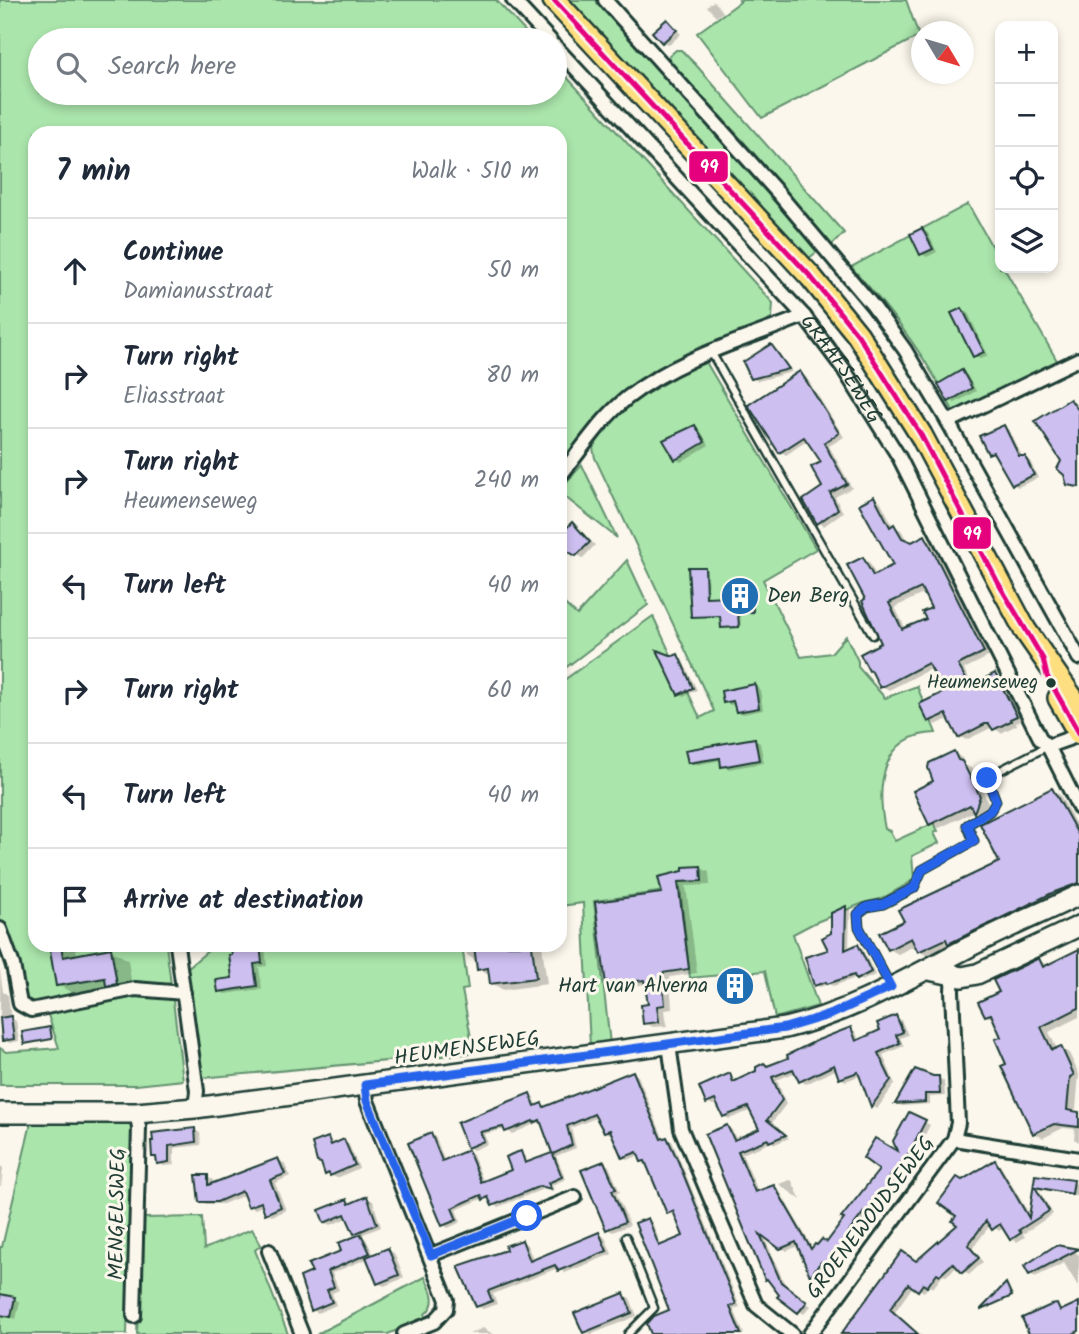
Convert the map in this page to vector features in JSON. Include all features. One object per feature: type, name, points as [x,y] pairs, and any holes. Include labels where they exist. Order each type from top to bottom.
[{"type":"main road","name":"GRAAFSEWEG","points":[[554,0],[789,252],[858,335],[921,435],[1011,606],[1043,659],[1055,670],[1079,708]]},
{"type":"main road","name":"GRAAFSEWEG","points":[[1043,659],[1047,676],[1079,734]]},
{"type":"street","points":[[513,0],[539,28]]},
{"type":"street","points":[[605,0],[778,193],[873,306],[905,350],[1079,658]]},
{"type":"street","name":"GRAAFSEWEG","points":[[567,59],[804,316],[843,368],[899,457],[1041,740],[1048,746],[1079,808]]},
{"type":"street","points":[[567,467],[594,432],[627,399],[668,372],[710,352],[804,316]]},
{"type":"street","points":[[948,422],[1079,359]]},
{"type":"street","name":"GRAAFSEWEG","points":[[1048,746],[1079,734]]},
{"type":"street","name":"HEUMENSEWEG","points":[[0,1113],[136,1113],[195,1108],[669,1045],[804,1024],[929,970],[1079,895]]},
{"type":"street","points":[[929,970],[962,977],[977,974],[1079,926]]},
{"type":"street","points":[[0,929],[13,965],[20,1004],[31,1010],[135,989],[184,993]]},
{"type":"street","points":[[178,952],[197,1091],[195,1108]]},
{"type":"street","name":"GROENEWOUDSEWEG","points":[[810,1334],[954,1139],[958,1123],[953,976],[955,955]]},
{"type":"street","points":[[669,1045],[681,1129],[755,1305],[792,1334]]},
{"type":"street","points":[[365,1085],[367,1101],[447,1300],[446,1309],[434,1322],[404,1334]]},
{"type":"street","name":"MENGELSWEG","points":[[134,1316],[139,1127],[136,1113]]},
{"type":"street","points":[[954,1139],[1079,1158]]},
{"type":"street","points":[[431,1255],[575,1197]]},
{"type":"street","points":[[268,1251],[302,1334]]},
{"type":"lane","points":[[710,352],[873,635]]},
{"type":"lane","points":[[891,987],[859,927],[858,914],[867,907],[883,904],[914,888],[922,870],[974,841],[967,825],[990,811],[996,801],[987,778],[1048,746]]},
{"type":"lane","points":[[626,1237],[654,1308],[628,1334]]},
{"type":"green space","points":[[0,0],[496,0],[522,28],[28,28],[28,105],[567,105],[567,77],[773,303],[772,317],[765,325],[671,365],[627,391],[589,426],[567,456],[567,126],[28,126],[28,952],[167,952],[183,1080],[136,1085],[0,1085],[0,1048],[6,1052],[59,1048],[47,1012],[27,1005],[14,991],[0,952]]},
{"type":"green space","points":[[567,0],[597,0],[818,251],[808,259]]},
{"type":"green space","points":[[739,0],[906,0],[914,21],[911,21],[911,40],[762,118],[697,33],[740,2]]},
{"type":"green space","points":[[676,50],[681,50],[696,65],[844,233],[832,245],[751,150],[667,58]]},
{"type":"green space","points":[[968,204],[995,252],[995,273],[1007,273],[1059,364],[955,415],[934,375],[909,337],[851,267]]},
{"type":"green space","points":[[706,362],[816,549],[763,580],[801,657],[831,653],[846,636],[858,661],[858,667],[885,698],[917,686],[936,733],[904,742],[893,752],[883,780],[882,813],[885,829],[890,831],[895,841],[934,823],[938,831],[934,833],[939,843],[912,856],[914,878],[909,883],[881,899],[866,902],[793,934],[818,1006],[775,1018],[765,971],[690,978],[680,889],[594,901],[610,1044],[590,1047],[583,903],[567,905],[567,678],[653,616],[700,718],[714,711],[595,458],[593,448],[603,433],[628,407],[673,377]]},
{"type":"green space","points":[[582,465],[617,538],[567,499],[567,481]]},
{"type":"green space","points":[[627,560],[648,605],[567,667],[567,606],[577,615]]},
{"type":"green space","points":[[207,952],[463,952],[468,989],[462,990],[474,1053],[201,1078],[186,969]]},
{"type":"green space","points":[[31,1123],[133,1124],[127,1334],[0,1334],[0,1247]]},
{"type":"green space","points":[[202,1217],[204,1249],[252,1229],[261,1245],[255,1250],[288,1334],[137,1334],[142,1218]]},
{"type":"green space","points":[[425,1277],[433,1301],[425,1314],[426,1318],[388,1334],[317,1334]]},
{"type":"building","points":[[667,19],[677,30],[662,43],[652,32]]},
{"type":"building","points":[[922,228],[933,249],[920,255],[910,234]]},
{"type":"building","points":[[962,308],[984,352],[973,357],[951,313]]},
{"type":"building","points":[[771,344],[789,369],[751,379],[743,362]]},
{"type":"building","points":[[962,370],[972,388],[948,402],[938,384]]},
{"type":"building","points":[[800,371],[839,433],[824,443],[847,484],[830,493],[838,509],[817,524],[803,500],[822,487],[811,467],[821,462],[804,437],[779,453],[748,405]]},
{"type":"building","points":[[1070,399],[1079,411],[1079,487],[1067,485],[1064,475],[1057,469],[1061,461],[1035,421]]},
{"type":"building","points":[[695,425],[705,442],[675,460],[663,440]]},
{"type":"building","points":[[1004,425],[1019,456],[1025,456],[1034,475],[1012,485],[993,452],[988,454],[979,436]]},
{"type":"building","points":[[874,496],[890,527],[894,524],[902,538],[912,542],[925,535],[984,652],[958,665],[970,686],[995,673],[1017,716],[1010,719],[1011,721],[993,730],[989,724],[985,724],[958,738],[946,714],[928,722],[919,704],[944,692],[928,663],[880,688],[860,654],[881,643],[862,601],[865,599],[847,565],[863,557],[873,576],[893,565],[859,504]],"holes":[[[921,588],[931,608],[922,612],[926,619],[902,629],[889,603]]]},
{"type":"building","points":[[572,522],[590,542],[576,556],[567,551],[567,527]]},
{"type":"building","name":"Den Berg","points":[[688,567],[705,567],[706,597],[752,595],[753,612],[738,613],[739,627],[721,628],[720,616],[691,617]]},
{"type":"building","points":[[657,650],[673,656],[678,654],[693,688],[678,695]]},
{"type":"building","points":[[755,684],[759,708],[736,712],[733,701],[723,703],[721,691]]},
{"type":"building","points":[[755,738],[759,760],[721,767],[720,758],[688,763],[685,750]]},
{"type":"building","points":[[954,751],[980,796],[974,813],[970,805],[929,825],[913,791],[933,781],[929,763]]},
{"type":"building","points":[[1052,788],[1079,836],[1079,883],[1052,893],[948,944],[946,939],[918,952],[911,938],[888,950],[879,933],[904,921],[898,910],[999,862],[980,824]]},
{"type":"building","points":[[701,866],[702,881],[678,882],[689,969],[662,973],[665,1005],[657,1006],[659,1022],[643,1024],[641,1005],[648,1004],[644,980],[606,985],[595,902],[662,893],[658,877],[683,871],[683,867]]},
{"type":"building","points":[[846,906],[845,950],[858,944],[871,972],[856,980],[854,975],[814,986],[805,957],[828,950],[822,938],[831,933],[831,913]]},
{"type":"building","points":[[1079,949],[1079,1008],[1041,1027],[1052,1050],[1061,1046],[1074,1075],[1070,1077],[1067,1110],[1079,1112],[1079,1127],[1054,1124],[1033,1134],[1001,1066],[1006,1064],[995,1039],[1001,1037],[991,1014],[985,1016],[978,1002],[999,992],[993,980],[1039,958],[1043,967]]},
{"type":"building","points":[[50,952],[62,952],[63,957],[90,952],[112,952],[117,984],[106,986],[105,978],[56,986]]},
{"type":"building","points":[[232,952],[261,952],[262,963],[254,964],[257,986],[218,992],[216,980],[232,978],[229,955],[232,955]]},
{"type":"building","points":[[475,952],[533,952],[536,978],[490,984],[488,968],[477,970]]},
{"type":"building","name":"Hart van Alverna","points":[[734,976],[747,979],[748,989],[733,995],[723,992],[722,982]]},
{"type":"building","points":[[896,1015],[903,1032],[896,1035],[900,1043],[878,1053],[891,1080],[871,1107],[858,1072],[839,1079],[834,1065],[799,1082],[793,1069],[772,1077],[782,1100],[767,1120],[786,1135],[738,1151],[755,1192],[774,1185],[811,1249],[822,1239],[827,1242],[844,1219],[841,1218],[879,1170],[863,1158],[875,1138],[897,1151],[893,1141],[909,1112],[926,1120],[908,1155],[887,1180],[892,1184],[869,1216],[864,1212],[848,1233],[853,1237],[830,1269],[821,1262],[810,1276],[796,1242],[780,1249],[760,1234],[781,1282],[807,1302],[798,1313],[777,1297],[779,1295],[767,1279],[765,1280],[705,1134],[727,1125],[734,1140],[759,1129],[748,1107],[723,1117],[715,1100],[706,1104],[699,1087],[730,1073],[733,1082],[756,1071],[756,1067],[764,1063],[767,1066],[788,1058],[787,1055],[851,1027],[856,1041],[880,1030],[877,1023]]},
{"type":"building","points":[[11,1016],[14,1039],[2,1041],[0,1018]]},
{"type":"building","points":[[50,1027],[52,1039],[24,1044],[22,1032]]},
{"type":"building","points":[[915,1069],[939,1076],[940,1094],[925,1094],[925,1102],[895,1104]]},
{"type":"building","points":[[633,1071],[661,1139],[667,1137],[678,1161],[736,1304],[730,1307],[741,1334],[651,1334],[647,1324],[654,1316],[669,1310],[635,1223],[648,1218],[659,1246],[683,1236],[673,1211],[667,1214],[645,1161],[641,1162],[637,1152],[622,1158],[610,1130],[604,1132],[594,1114],[567,1126],[572,1145],[553,1154],[562,1177],[548,1183],[551,1189],[540,1186],[492,1206],[488,1197],[483,1200],[481,1195],[452,1208],[457,1220],[442,1226],[408,1143],[431,1133],[442,1161],[468,1150],[481,1182],[511,1170],[506,1157],[512,1154],[521,1151],[525,1163],[552,1153],[540,1120],[505,1132],[503,1127],[480,1132],[484,1141],[467,1148],[457,1123],[530,1093],[535,1106],[542,1103],[544,1107]]},
{"type":"building","points":[[195,1128],[196,1142],[169,1146],[169,1162],[157,1164],[156,1157],[152,1157],[152,1133]]},
{"type":"building","points":[[328,1137],[331,1145],[344,1139],[355,1165],[330,1176],[329,1173],[325,1175],[321,1163],[317,1162],[312,1143]]},
{"type":"building","points":[[278,1158],[285,1174],[270,1180],[281,1207],[265,1214],[261,1202],[248,1207],[242,1191],[217,1202],[199,1202],[196,1175],[208,1175],[208,1185]]},
{"type":"building","points":[[995,1160],[1029,1218],[1035,1175],[1074,1180],[1072,1194],[1035,1187],[1049,1211],[1019,1230],[1021,1233],[1010,1240],[1000,1224],[992,1230],[986,1221],[968,1245],[979,1258],[962,1273],[953,1263],[940,1275],[937,1273],[927,1287],[923,1284],[918,1291],[908,1284],[890,1309],[918,1334],[841,1334],[902,1251],[916,1261],[957,1225],[952,1221],[956,1216],[938,1203],[957,1177],[962,1180]]},
{"type":"building","points":[[604,1161],[616,1189],[612,1190],[625,1222],[606,1230],[581,1170]]},
{"type":"building","points":[[367,1196],[377,1224],[354,1234],[345,1214],[324,1223],[319,1210],[347,1199],[349,1204]]},
{"type":"building","points":[[599,1232],[607,1251],[558,1271],[555,1265],[488,1291],[492,1301],[476,1307],[458,1266],[506,1250],[505,1246],[522,1240],[530,1261]]},
{"type":"building","points":[[361,1234],[370,1253],[328,1271],[334,1287],[327,1290],[332,1302],[311,1311],[300,1277],[312,1272],[308,1264],[341,1251],[338,1243]]},
{"type":"building","points":[[1056,1245],[1079,1249],[1029,1275],[1024,1266]]},
{"type":"building","points":[[388,1248],[399,1275],[377,1284],[366,1257]]},
{"type":"building","points":[[1006,1283],[1012,1296],[981,1310],[981,1309]]},
{"type":"building","points":[[624,1293],[632,1313],[583,1333],[574,1313]]},
{"type":"building","points":[[0,1294],[15,1297],[11,1317],[0,1315]]},
{"type":"building","points":[[1079,1302],[1079,1331],[1073,1334],[1029,1334],[1022,1318],[1051,1305],[1057,1304],[1060,1311]]},
{"type":"transit line","name":"99","points":[[554,0],[811,277],[858,335],[921,435],[997,581],[1043,659],[1047,676],[1079,733]]},
{"type":"place","name":"Den Berg","points":[[740,596]]},
{"type":"place","name":"Heumenseweg","points":[[1051,683]]},
{"type":"place","name":"Hart van Alverna","points":[[735,986]]},
{"type":"route","points":[[527,1216],[431,1255],[367,1101],[365,1085],[785,1028],[832,1014],[891,987],[859,927],[858,914],[862,909],[883,904],[914,888],[922,870],[974,841],[967,825],[990,811],[996,801],[987,778]]}]
